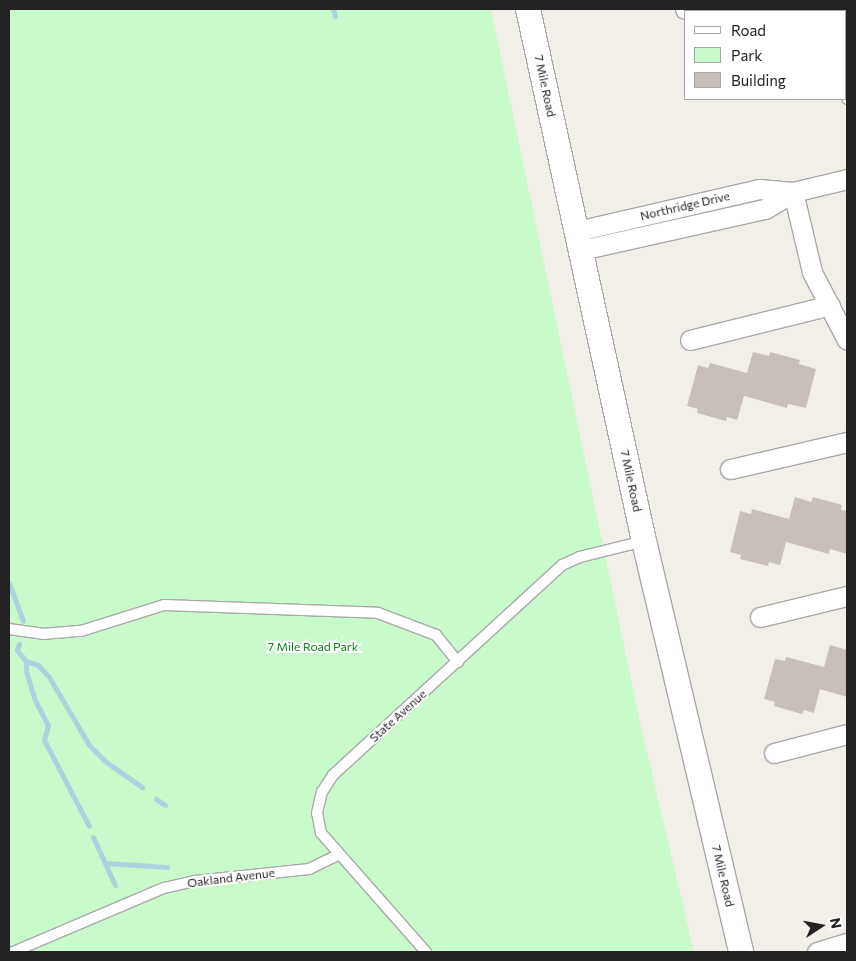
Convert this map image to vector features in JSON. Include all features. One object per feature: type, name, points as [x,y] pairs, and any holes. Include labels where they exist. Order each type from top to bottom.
[{"type":"street","name":"7 Mile Road","points":[[528,9],[644,541],[741,952]]},
{"type":"street","points":[[685,9],[719,9]]},
{"type":"street","name":"Northridge Drive","points":[[579,241],[765,209],[793,192],[847,179]]},
{"type":"street","points":[[793,192],[812,272],[847,340]]},
{"type":"street","points":[[690,340],[830,305]]},
{"type":"street","points":[[730,469],[847,442]]},
{"type":"street","points":[[760,617],[847,596]]},
{"type":"street","points":[[774,753],[847,734]]},
{"type":"street","points":[[817,952],[847,943]]},
{"type":"lane","name":"State Avenue","points":[[426,952],[338,855],[321,833],[318,804],[328,782],[562,565],[580,557],[644,541]]},
{"type":"lane","points":[[9,629],[43,634],[81,631],[164,604],[378,613],[436,635],[458,662]]},
{"type":"lane","name":"Oakland Avenue","points":[[13,952],[164,888],[195,881],[309,869],[338,855]]},
{"type":"green space","name":"7 Mile Road Park","points":[[9,9],[491,9],[640,722],[694,952],[9,952]]},
{"type":"building","points":[[753,352],[769,356],[770,352],[800,360],[799,364],[816,369],[806,408],[788,404],[787,408],[744,396],[737,420],[727,417],[726,421],[697,413],[698,409],[687,406],[698,365],[708,368],[710,363],[747,373]]},
{"type":"building","points":[[795,497],[811,502],[813,497],[842,505],[841,510],[847,511],[847,554],[830,549],[829,554],[786,542],[780,565],[769,562],[768,566],[740,559],[741,555],[730,552],[740,511],[751,514],[752,509],[789,519]]},
{"type":"building","points":[[830,645],[847,650],[847,697],[820,689],[814,713],[804,710],[802,714],[774,706],[775,702],[764,699],[775,659],[785,661],[786,657],[824,667]]},
{"type":"waterway","points":[[333,9],[335,16]]},
{"type":"waterway","points":[[9,583],[23,621]]},
{"type":"waterway","points":[[19,644],[17,650],[26,661],[26,671],[35,700],[48,725],[44,740],[89,826]]},
{"type":"waterway","points":[[26,661],[38,665],[49,677],[89,745],[106,762],[142,787]]},
{"type":"waterway","points":[[156,799],[165,805]]},
{"type":"waterway","points":[[93,837],[115,885]]},
{"type":"waterway","points":[[106,863],[167,867]]}]
